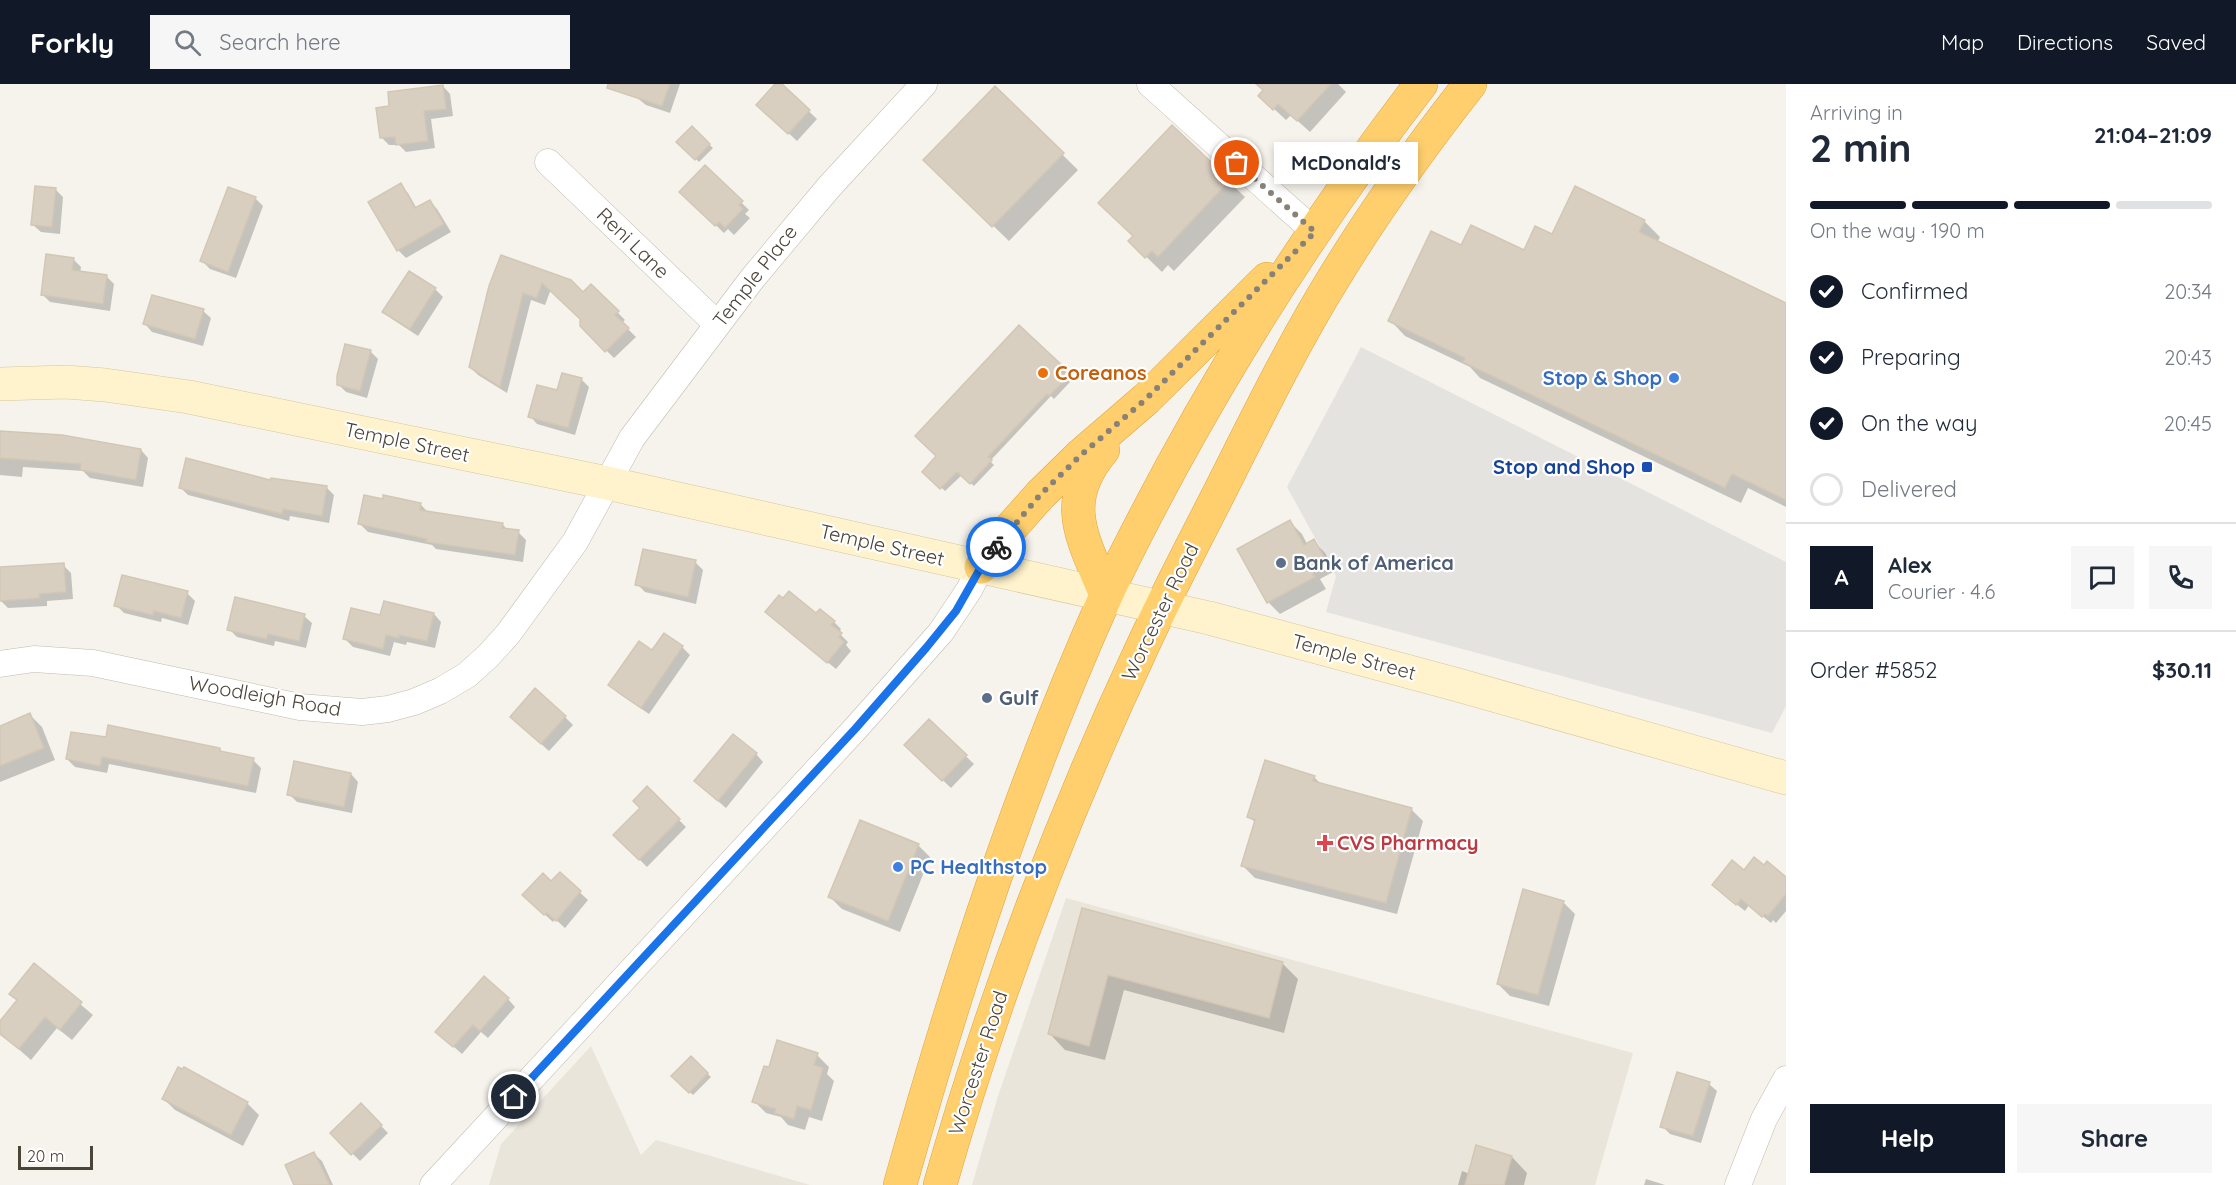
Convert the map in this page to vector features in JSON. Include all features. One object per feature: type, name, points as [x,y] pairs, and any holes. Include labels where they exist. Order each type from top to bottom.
[{"type":"highway","name":"Worcester Road","points":[[900,1185],[921,1111],[992,888],[1038,758],[1106,595],[1162,485],[1227,369],[1315,232],[1421,84]]},
{"type":"highway","name":"Worcester Road","points":[[940,1185],[973,1076],[1015,952],[1046,871],[1104,732],[1161,608],[1282,370],[1331,282],[1409,166],[1470,84]]},
{"type":"highway","points":[[981,567],[1008,531],[1040,495],[1081,455],[1146,399],[1315,232]]},
{"type":"highway","points":[[1106,595],[1081,531],[1077,510],[1078,495],[1083,479],[1095,459],[1146,399]]},
{"type":"street","name":"Temple Place","points":[[607,483],[642,423],[786,236],[924,84]]},
{"type":"street","points":[[1150,84],[1315,232]]},
{"type":"street","name":"Reni Lane","points":[[548,162],[717,324]]},
{"type":"street","name":"Temple Street","points":[[0,384],[66,382],[147,390],[607,483],[1253,630],[1458,685],[1786,778]]},
{"type":"street","name":"Woodleigh Road","points":[[0,664],[34,659],[93,663],[300,707],[330,711],[363,712],[388,709],[414,702],[440,691],[467,675],[508,634],[575,542],[607,483]]},
{"type":"street","points":[[433,1185],[856,728],[941,632],[969,590],[981,567]]},
{"type":"street","points":[[1738,1185],[1764,1119],[1786,1079]]},
{"type":"shaded area","points":[[1361,347],[1786,562],[1786,706],[1772,733],[1326,612],[1336,576],[1287,487]]},
{"type":"shaded area","points":[[1066,898],[1633,1053],[1595,1185],[972,1185],[998,1096]]},
{"type":"shaded area","points":[[591,1046],[641,1155],[656,1140],[810,1185],[489,1185],[501,1144]]},
{"type":"building","points":[[608,84],[670,84],[662,106],[607,88]]},
{"type":"building","points":[[775,84],[782,84],[810,110],[788,134],[756,105]]},
{"type":"building","points":[[1256,84],[1331,84],[1297,121],[1278,104],[1273,110],[1258,96],[1263,90]]},
{"type":"building","points":[[443,85],[446,109],[424,111],[428,141],[396,145],[395,137],[380,138],[376,108],[389,106],[388,92]]},
{"type":"building","points":[[995,86],[1064,153],[992,227],[923,160]]},
{"type":"building","points":[[1172,125],[1230,180],[1158,257],[1152,251],[1145,258],[1128,241],[1133,236],[1098,203]]},
{"type":"building","points":[[692,126],[710,144],[695,160],[676,142]]},
{"type":"building","points":[[705,165],[743,201],[739,205],[743,209],[725,228],[719,222],[715,226],[679,192]]},
{"type":"building","points":[[401,183],[415,208],[430,200],[444,224],[397,251],[368,202]]},
{"type":"building","points":[[35,186],[56,188],[52,227],[31,225]]},
{"type":"building","points":[[1575,186],[1645,220],[1639,232],[1786,303],[1786,500],[1732,474],[1725,488],[1463,362],[1465,358],[1388,321],[1431,231],[1461,245],[1471,225],[1524,250],[1535,226],[1552,234]]},
{"type":"building","points":[[228,187],[256,197],[228,272],[200,261]]},
{"type":"building","points":[[46,254],[74,258],[72,270],[107,275],[103,304],[41,295]]},
{"type":"building","points":[[501,255],[571,280],[583,292],[591,284],[619,311],[615,315],[629,328],[605,352],[580,326],[580,319],[542,283],[537,298],[523,293],[500,387],[469,367],[489,286]]},
{"type":"building","points":[[409,271],[436,288],[410,329],[382,312]]},
{"type":"building","points":[[152,295],[204,309],[195,339],[143,324]]},
{"type":"building","points":[[1019,325],[1064,367],[1061,371],[1067,378],[1049,396],[1047,394],[988,457],[992,460],[970,484],[957,472],[940,489],[922,472],[936,456],[915,436]]},
{"type":"building","points":[[345,344],[371,350],[360,391],[337,385]]},
{"type":"building","points":[[562,373],[582,378],[568,428],[528,417],[537,385],[557,390]]},
{"type":"building","points":[[0,431],[62,435],[141,449],[136,480],[80,470],[81,464],[0,458]]},
{"type":"building","points":[[186,458],[270,480],[271,478],[327,486],[322,516],[283,509],[282,514],[179,488]]},
{"type":"building","points":[[364,495],[383,499],[383,495],[421,503],[420,510],[503,523],[502,528],[519,530],[515,555],[426,542],[427,539],[358,524]]},
{"type":"building","name":"Bank of America","points":[[1290,520],[1304,545],[1314,539],[1325,559],[1309,567],[1315,577],[1267,603],[1237,549]]},
{"type":"building","points":[[643,549],[696,560],[688,597],[635,585]]},
{"type":"building","points":[[64,563],[66,592],[39,594],[40,598],[0,601],[0,567]]},
{"type":"building","points":[[122,575],[188,591],[181,618],[154,611],[153,615],[114,606]]},
{"type":"building","points":[[789,591],[816,613],[820,609],[835,621],[831,625],[842,633],[839,637],[844,642],[827,663],[765,612],[779,595],[783,598]]},
{"type":"building","points":[[235,597],[305,614],[299,641],[268,634],[266,639],[227,630]]},
{"type":"building","points":[[384,601],[434,613],[427,641],[399,635],[399,638],[386,635],[383,649],[343,639],[351,608],[380,615]]},
{"type":"building","points":[[664,633],[683,646],[641,708],[608,685],[639,641],[652,650]]},
{"type":"building","points":[[535,688],[566,716],[541,744],[510,717]]},
{"type":"building","points":[[30,713],[44,748],[0,766],[0,726]]},
{"type":"building","points":[[929,719],[967,755],[942,781],[904,745]]},
{"type":"building","points":[[108,725],[220,748],[220,751],[254,758],[248,786],[102,757],[100,766],[66,759],[71,732],[106,737]]},
{"type":"building","points":[[733,734],[757,753],[718,801],[694,781]]},
{"type":"building","name":"CVS Pharmacy","points":[[1265,760],[1315,776],[1313,781],[1412,808],[1386,903],[1241,866],[1255,820],[1247,817]]},
{"type":"building","points":[[294,761],[351,773],[344,807],[287,795]]},
{"type":"building","points":[[647,786],[680,819],[639,860],[613,835],[640,808],[633,801]]},
{"type":"building","points":[[860,820],[919,844],[888,921],[828,897]]},
{"type":"building","points":[[1754,857],[1764,865],[1767,861],[1786,877],[1786,894],[1768,916],[1765,914],[1762,917],[1741,899],[1736,905],[1712,885],[1732,860],[1744,870]]},
{"type":"building","points":[[560,872],[581,891],[556,921],[547,913],[544,915],[522,895],[543,873],[551,881]]},
{"type":"building","points":[[1523,889],[1564,901],[1538,995],[1497,984]]},
{"type":"building","points":[[1082,908],[1283,962],[1269,1018],[1108,975],[1089,1046],[1048,1034]]},
{"type":"building","points":[[34,963],[82,1002],[60,1030],[45,1017],[19,1049],[0,1034],[0,1021],[17,1000],[9,994]]},
{"type":"building","points":[[484,976],[509,998],[480,1031],[473,1025],[453,1047],[435,1032]]},
{"type":"building","points":[[777,1040],[818,1053],[814,1065],[823,1068],[811,1110],[797,1106],[794,1119],[774,1113],[776,1109],[752,1102],[764,1066],[769,1067]]},
{"type":"building","points":[[691,1056],[708,1073],[689,1093],[671,1076]]},
{"type":"building","points":[[178,1067],[182,1069],[184,1067],[248,1102],[231,1135],[162,1099]]},
{"type":"building","points":[[1677,1072],[1710,1082],[1693,1136],[1660,1127]]},
{"type":"building","points":[[361,1103],[382,1125],[351,1155],[330,1133]]},
{"type":"building","points":[[1476,1145],[1512,1156],[1504,1185],[1465,1185]]},
{"type":"building","points":[[314,1152],[330,1185],[294,1185],[285,1165]]},
{"type":"way so far","points":[[996,547],[1040,495],[1081,455],[1146,399],[1315,232],[1237,163]]},
{"type":"place","name":"McDonald's","points":[[1237,163]]},
{"type":"place","name":"Coreanos","points":[[1043,373]]},
{"type":"place","name":"Stop & Shop","points":[[1674,378]]},
{"type":"place","name":"Stop and Shop","points":[[1647,467]]},
{"type":"place","name":"Bank of America","points":[[1281,563]]},
{"type":"place","name":"Gulf","points":[[987,698]]},
{"type":"place","name":"CVS Pharmacy","points":[[1325,843]]},
{"type":"place","name":"PC Healthstop","points":[[898,867]]},
{"type":"route","points":[[514,1097],[856,728],[941,632],[996,547]]}]
